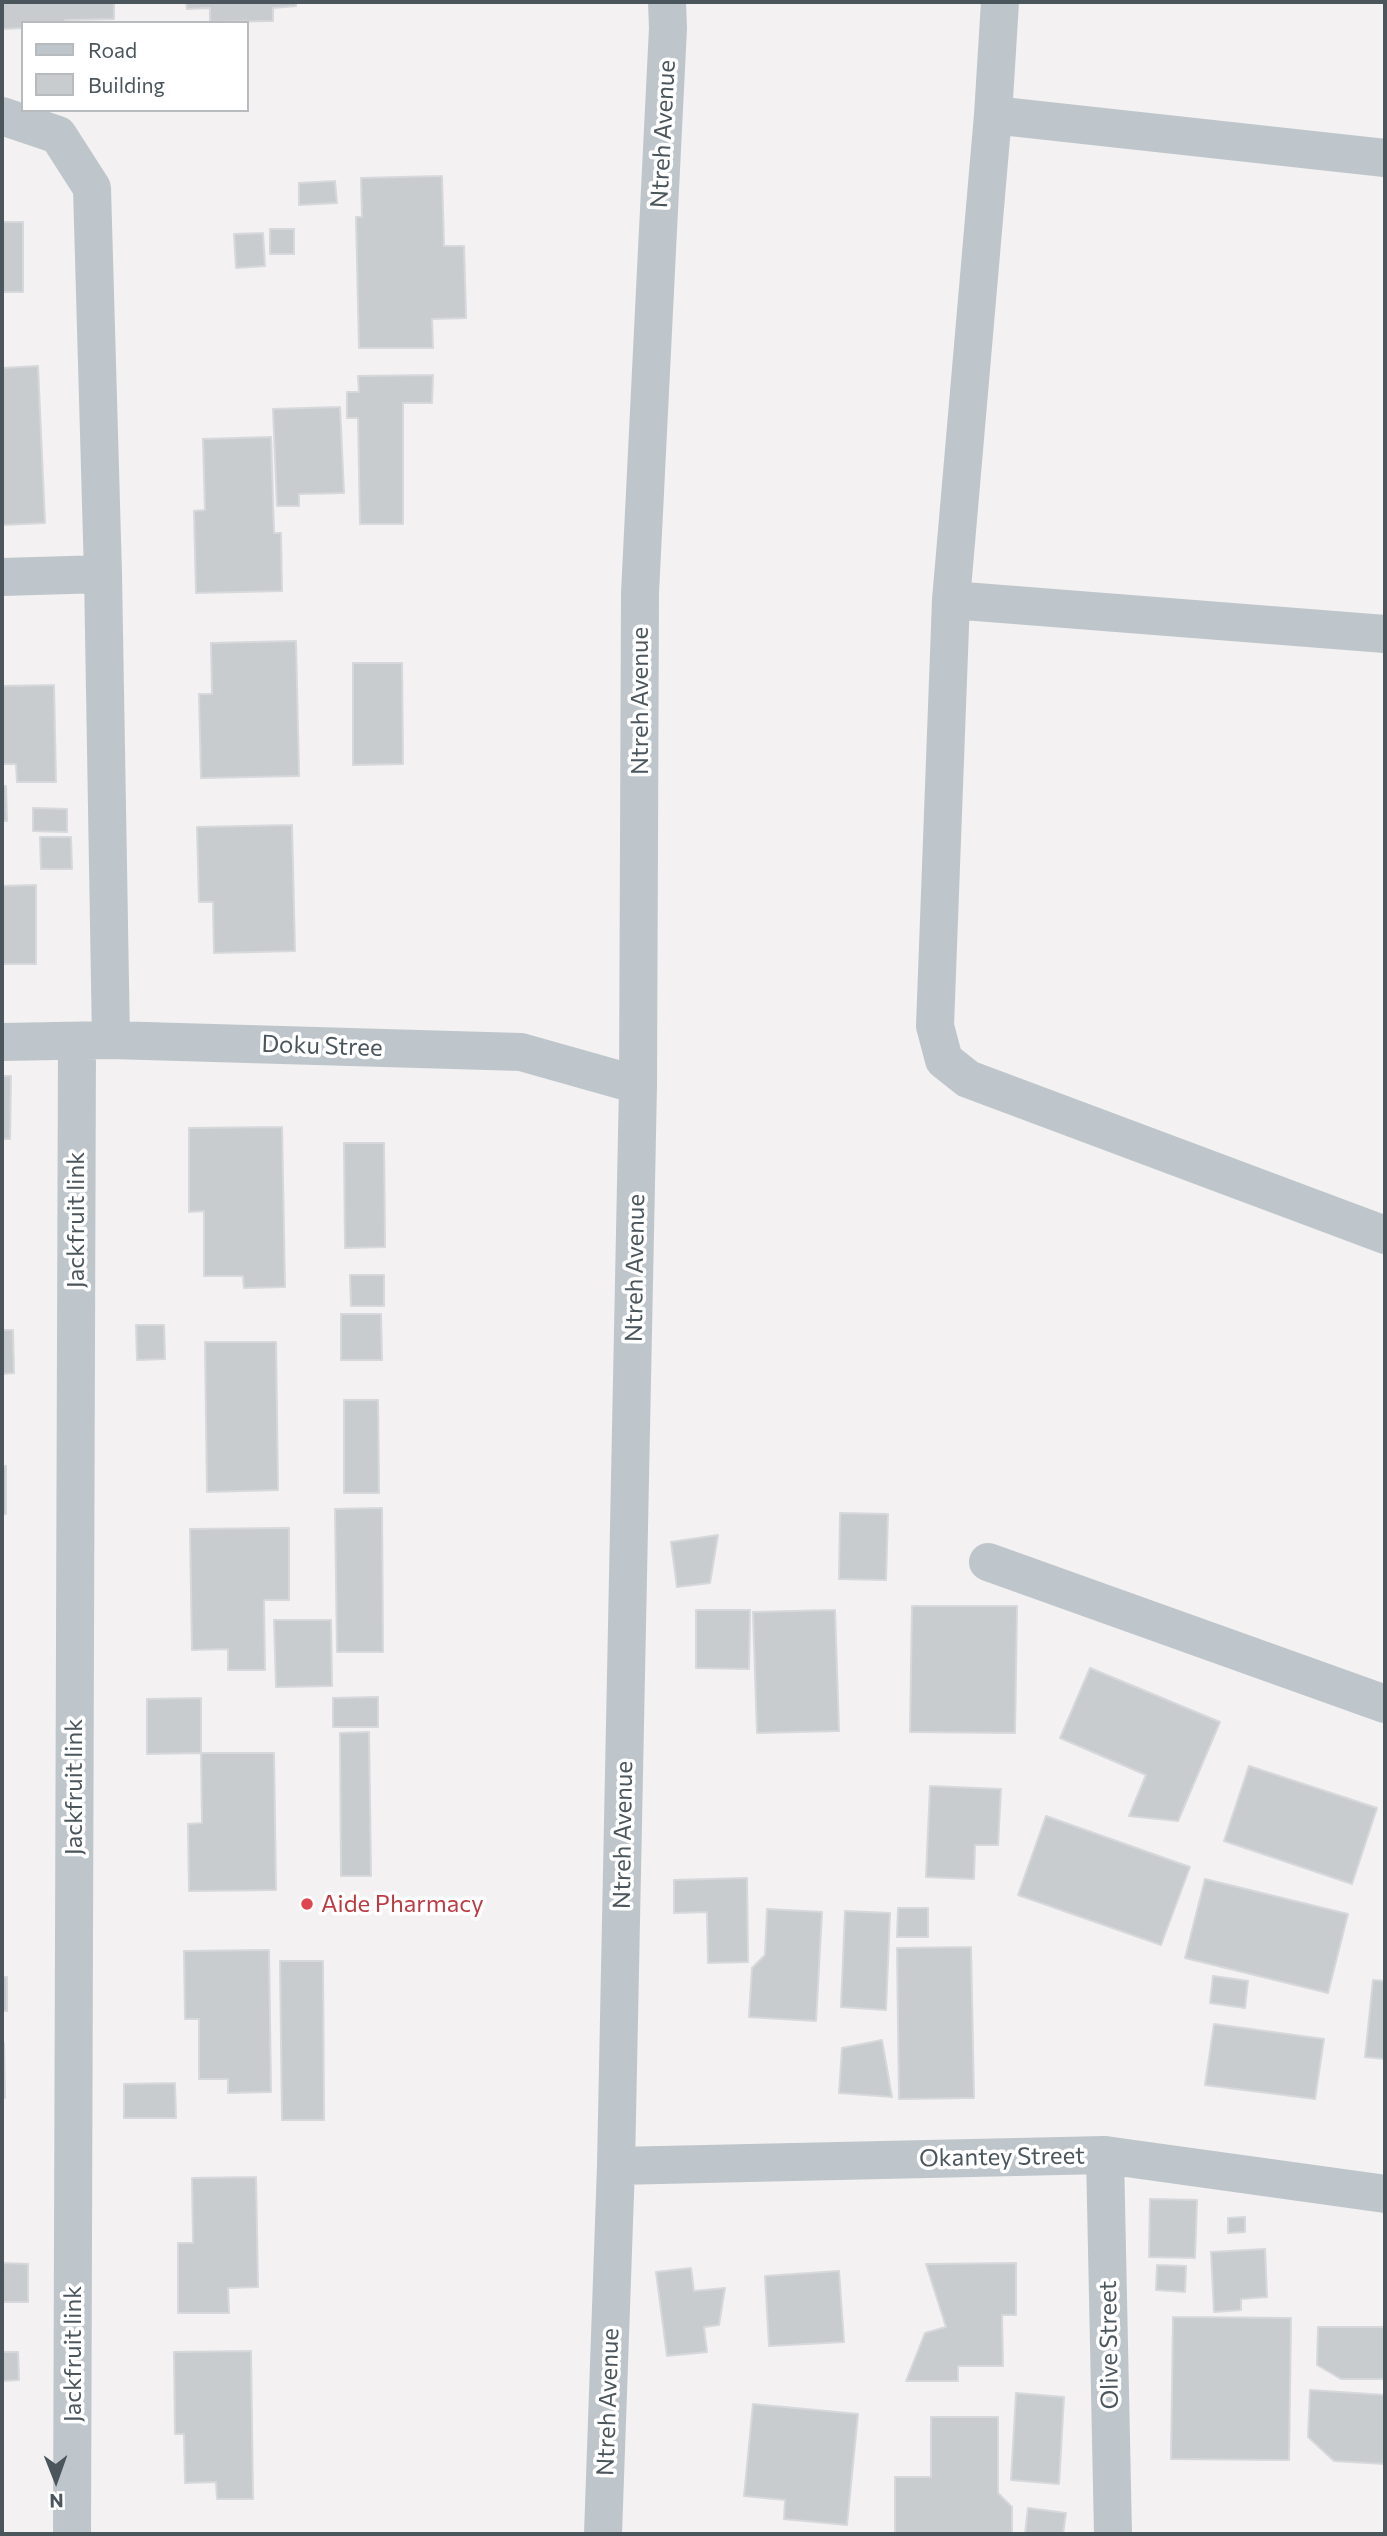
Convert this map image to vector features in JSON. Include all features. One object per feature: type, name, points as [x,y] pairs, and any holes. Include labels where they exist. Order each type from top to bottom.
[{"type":"street","name":"Ntreh Avenue","points":[[603,2534],[616,2166],[638,1085],[640,593],[667,56],[667,2]]},
{"type":"street","points":[[1000,2],[993,115],[951,600],[935,1026],[944,1060],[968,1079],[1385,1235]]},
{"type":"street","points":[[993,115],[1385,158]]},
{"type":"street","name":"Jackfruit link","points":[[2,116],[58,135],[92,188],[103,574],[72,2534]]},
{"type":"street","points":[[2,577],[103,574]]},
{"type":"street","points":[[951,600],[1385,634]]},
{"type":"street","name":"Doku Stree","points":[[2,1042],[94,1040],[521,1052],[638,1085]]},
{"type":"street","points":[[988,1562],[1385,1704]]},
{"type":"street","name":"Okantey Street","points":[[616,2166],[1105,2155],[1385,2194]]},
{"type":"street","name":"Olive Street","points":[[1105,2155],[1113,2534]]},
{"type":"building","points":[[2,2],[114,2],[114,19],[21,21],[21,28],[2,29]]},
{"type":"building","points":[[186,2],[296,2],[296,6],[273,8],[273,21],[210,21],[210,8],[187,9]]},
{"type":"building","points":[[442,176],[444,246],[464,246],[466,318],[432,319],[433,348],[359,348],[356,217],[362,217],[361,178]]},
{"type":"building","points":[[335,181],[337,203],[299,205],[299,183]]},
{"type":"building","points":[[2,222],[23,222],[23,292],[2,292]]},
{"type":"building","points":[[270,229],[294,229],[294,254],[270,254]]},
{"type":"building","points":[[263,233],[265,266],[236,268],[234,234]]},
{"type":"building","points":[[38,366],[45,523],[2,525],[2,368]]},
{"type":"building","points":[[433,375],[432,403],[403,403],[403,524],[360,524],[358,418],[347,418],[347,392],[359,392],[358,376]]},
{"type":"building","points":[[340,407],[344,493],[299,494],[299,506],[277,506],[273,409]]},
{"type":"building","points":[[271,437],[274,533],[281,533],[282,591],[196,593],[194,511],[205,510],[203,439]]},
{"type":"building","points":[[296,641],[299,776],[201,778],[199,694],[212,694],[211,643]]},
{"type":"building","points":[[353,663],[402,663],[403,764],[353,765]]},
{"type":"building","points":[[54,685],[56,782],[17,782],[16,764],[2,764],[2,686]]},
{"type":"building","points":[[2,786],[6,786],[7,821],[2,821]]},
{"type":"building","points":[[33,808],[67,809],[67,832],[33,831]]},
{"type":"building","points":[[292,825],[295,951],[214,953],[213,902],[199,902],[197,827]]},
{"type":"building","points":[[40,837],[71,837],[72,869],[41,869]]},
{"type":"building","points":[[36,885],[36,964],[2,964],[2,886]]},
{"type":"building","points":[[2,1076],[11,1076],[10,1139],[2,1139]]},
{"type":"building","points":[[282,1127],[285,1287],[244,1288],[243,1276],[204,1276],[204,1211],[189,1212],[189,1128]]},
{"type":"building","points":[[344,1143],[384,1143],[385,1247],[345,1248]]},
{"type":"building","points":[[350,1275],[384,1275],[384,1306],[351,1306]]},
{"type":"building","points":[[341,1314],[381,1314],[382,1360],[341,1360]]},
{"type":"building","points":[[136,1325],[164,1325],[165,1359],[137,1360]]},
{"type":"building","points":[[2,1330],[13,1330],[14,1373],[2,1374]]},
{"type":"building","points":[[205,1342],[276,1342],[278,1490],[207,1492]]},
{"type":"building","points":[[344,1400],[378,1400],[379,1493],[344,1493]]},
{"type":"building","points":[[2,1466],[6,1466],[6,1514],[2,1514]]},
{"type":"building","points":[[382,1508],[383,1652],[337,1652],[335,1509]]},
{"type":"building","points":[[840,1513],[888,1514],[886,1580],[839,1579]]},
{"type":"building","points":[[289,1528],[289,1600],[264,1600],[265,1670],[228,1670],[228,1649],[192,1650],[190,1529]]},
{"type":"building","points":[[718,1535],[710,1583],[677,1587],[671,1542]]},
{"type":"building","points":[[912,1606],[1017,1606],[1015,1733],[910,1732]]},
{"type":"building","points":[[696,1610],[750,1610],[749,1669],[696,1668]]},
{"type":"building","points":[[835,1610],[839,1731],[757,1733],[753,1612]]},
{"type":"building","points":[[274,1620],[331,1620],[332,1686],[276,1687]]},
{"type":"building","points":[[1090,1668],[1220,1722],[1178,1821],[1129,1816],[1146,1775],[1060,1738]]},
{"type":"building","points":[[378,1697],[378,1727],[333,1727],[333,1698]]},
{"type":"building","points":[[201,1698],[201,1753],[147,1754],[147,1699]]},
{"type":"building","points":[[369,1732],[371,1876],[341,1876],[340,1733]]},
{"type":"building","points":[[201,1753],[274,1753],[276,1890],[189,1891],[188,1824],[202,1823]]},
{"type":"building","points":[[1249,1766],[1377,1808],[1352,1884],[1224,1841]]},
{"type":"building","points":[[930,1786],[1001,1789],[998,1845],[975,1845],[974,1879],[926,1877]]},
{"type":"building","points":[[1046,1816],[1190,1867],[1161,1945],[1018,1895]]},
{"type":"building","points":[[747,1878],[748,1962],[708,1963],[707,1912],[674,1913],[674,1880]]},
{"type":"building","points":[[1205,1879],[1348,1914],[1328,1993],[1185,1958]]},
{"type":"building","points":[[898,1908],[928,1908],[928,1937],[897,1937]]},
{"type":"building","points":[[767,1909],[822,1912],[816,2021],[749,2017],[752,1968],[765,1955]]},
{"type":"building","points":[[845,1911],[890,1913],[886,2010],[841,2007]]},
{"type":"building","points":[[971,1947],[974,2098],[899,2099],[897,1948]]},
{"type":"building","points":[[269,1950],[271,2092],[228,2093],[228,2079],[199,2079],[199,2019],[185,2019],[184,1951]]},
{"type":"building","points":[[280,1961],[323,1961],[324,2120],[282,2120]]},
{"type":"building","points":[[1213,1976],[1248,1981],[1245,2008],[1210,2003]]},
{"type":"building","points":[[2,1977],[7,1977],[7,2011],[2,2011]]},
{"type":"building","points":[[1373,1980],[1385,1981],[1385,2059],[1365,2057]]},
{"type":"building","points":[[1214,2024],[1324,2039],[1315,2099],[1205,2085]]},
{"type":"building","points":[[882,2040],[892,2097],[839,2093],[842,2048]]},
{"type":"building","points":[[4,2043],[5,2098],[2,2098]]},
{"type":"building","points":[[175,2083],[176,2118],[124,2118],[124,2084]]},
{"type":"building","points":[[256,2177],[258,2287],[228,2288],[229,2313],[178,2313],[178,2243],[193,2243],[192,2178]]},
{"type":"building","points":[[1150,2199],[1197,2200],[1195,2258],[1149,2257]]},
{"type":"building","points":[[1245,2217],[1245,2232],[1228,2233],[1228,2218]]},
{"type":"building","points":[[1265,2249],[1267,2297],[1241,2299],[1241,2310],[1214,2312],[1211,2252]]},
{"type":"building","points":[[2,2263],[28,2264],[28,2302],[2,2302]]},
{"type":"building","points":[[1016,2263],[1016,2315],[1002,2315],[1003,2366],[958,2366],[958,2381],[906,2381],[925,2333],[946,2327],[926,2264]]},
{"type":"building","points":[[1157,2265],[1186,2266],[1185,2292],[1156,2290]]},
{"type":"building","points":[[691,2268],[694,2291],[725,2288],[719,2325],[704,2327],[707,2352],[667,2356],[656,2272]]},
{"type":"building","points":[[839,2271],[844,2342],[769,2346],[765,2276]]},
{"type":"building","points":[[1173,2317],[1291,2318],[1289,2460],[1171,2459]]},
{"type":"building","points":[[1318,2327],[1385,2327],[1385,2379],[1341,2379],[1317,2365]]},
{"type":"building","points":[[251,2351],[253,2499],[217,2499],[216,2482],[185,2483],[184,2434],[175,2434],[174,2352]]},
{"type":"building","points":[[2,2352],[18,2352],[19,2380],[2,2381]]},
{"type":"building","points":[[1310,2390],[1385,2395],[1385,2464],[1334,2461],[1308,2437]]},
{"type":"building","points":[[1016,2393],[1064,2397],[1059,2484],[1011,2480]]},
{"type":"building","points":[[753,2404],[858,2414],[847,2525],[784,2519],[785,2500],[744,2496]]},
{"type":"building","points":[[931,2417],[998,2417],[998,2493],[1012,2507],[1012,2534],[895,2534],[895,2477],[931,2477]]},
{"type":"building","points":[[1028,2508],[1066,2513],[1063,2534],[1025,2534]]},
{"type":"place","name":"Aide Pharmacy","points":[[307,1904]]}]
